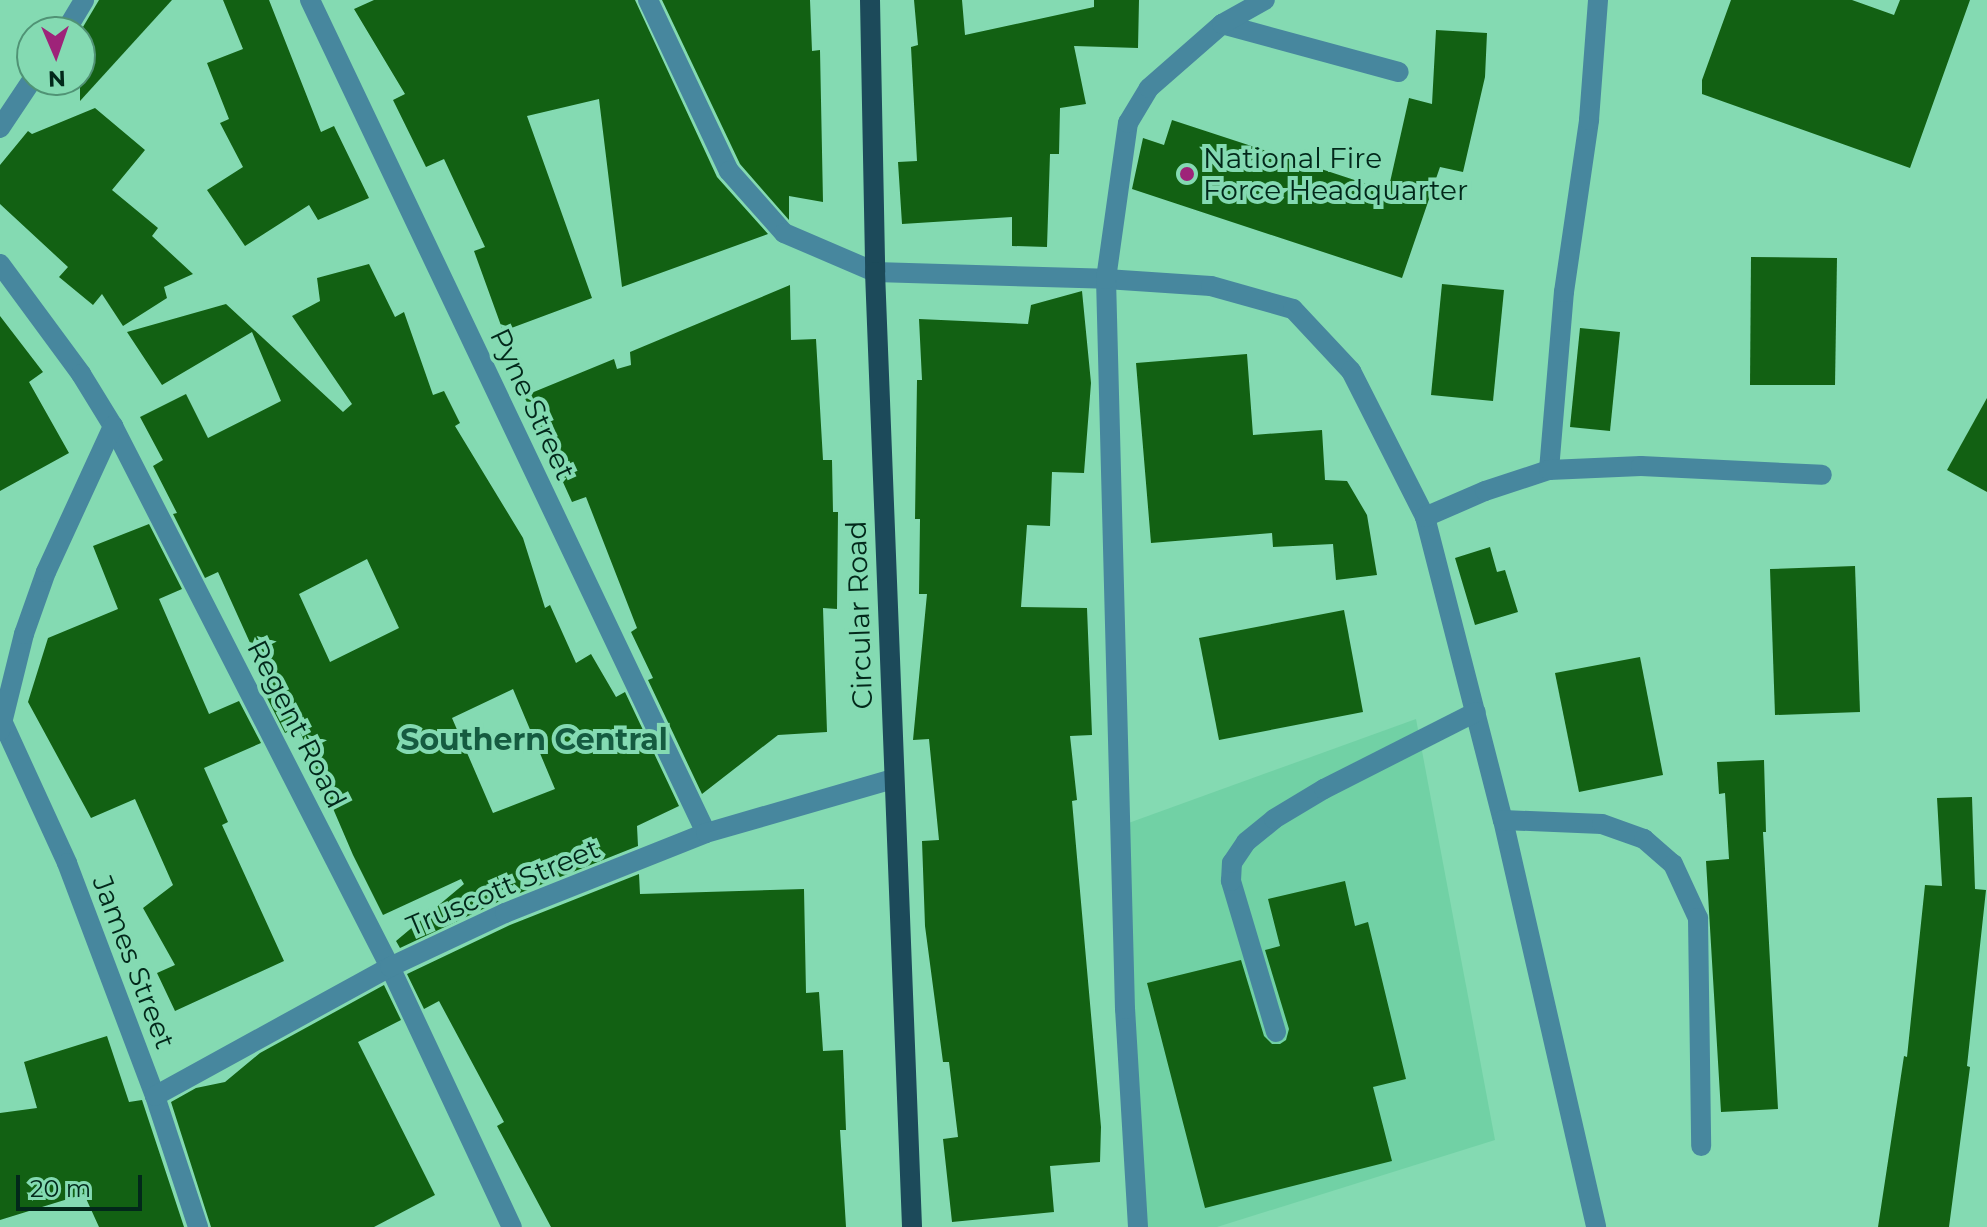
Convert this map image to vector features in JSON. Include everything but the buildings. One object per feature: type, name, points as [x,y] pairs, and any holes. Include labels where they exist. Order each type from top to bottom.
[{"type":"main road","name":"Circular Road","points":[[870,0],[875,272],[912,1227]]},
{"type":"street","name":"Pyne Street","points":[[310,0],[706,833]]},
{"type":"street","points":[[648,0],[729,171],[784,233],[875,272],[1106,279],[1211,286],[1293,309],[1351,371],[1425,517],[1503,820],[1596,1227]]},
{"type":"street","points":[[1138,1227],[1125,1009],[1106,279],[1128,123],[1149,88],[1222,24],[1265,0]]},
{"type":"street","points":[[1549,470],[1564,292],[1589,120],[1598,0]]},
{"type":"street","points":[[1222,24],[1399,72]]},
{"type":"street","points":[[0,128],[21,96]]},
{"type":"street","name":"Regent Road","points":[[0,264],[81,374],[113,426],[390,967],[512,1227]]},
{"type":"street","points":[[2,727],[24,634],[46,572],[113,426]]},
{"type":"street","points":[[1425,517],[1485,491],[1549,470],[1641,466],[1822,475]]},
{"type":"street","points":[[1276,1032],[1231,881],[1232,863],[1246,842],[1274,819],[1324,789],[1476,712]]},
{"type":"street","name":"James Street","points":[[2,727],[67,863],[155,1096],[198,1227]]},
{"type":"street","name":"Truscott Street","points":[[155,1096],[390,967],[505,913],[706,833],[893,779]]},
{"type":"street","points":[[1503,820],[1602,824],[1644,839],[1673,864],[1698,918],[1701,1146]]},
{"type":"shaded area","points":[[1416,719],[1495,1140],[1217,1227],[1139,1227],[1112,829]]},
{"type":"place","name":"National Fire Force Headquarter","points":[[1187,174]]},
{"type":"district","name":"Southern Central","points":[[534,740]]}]
